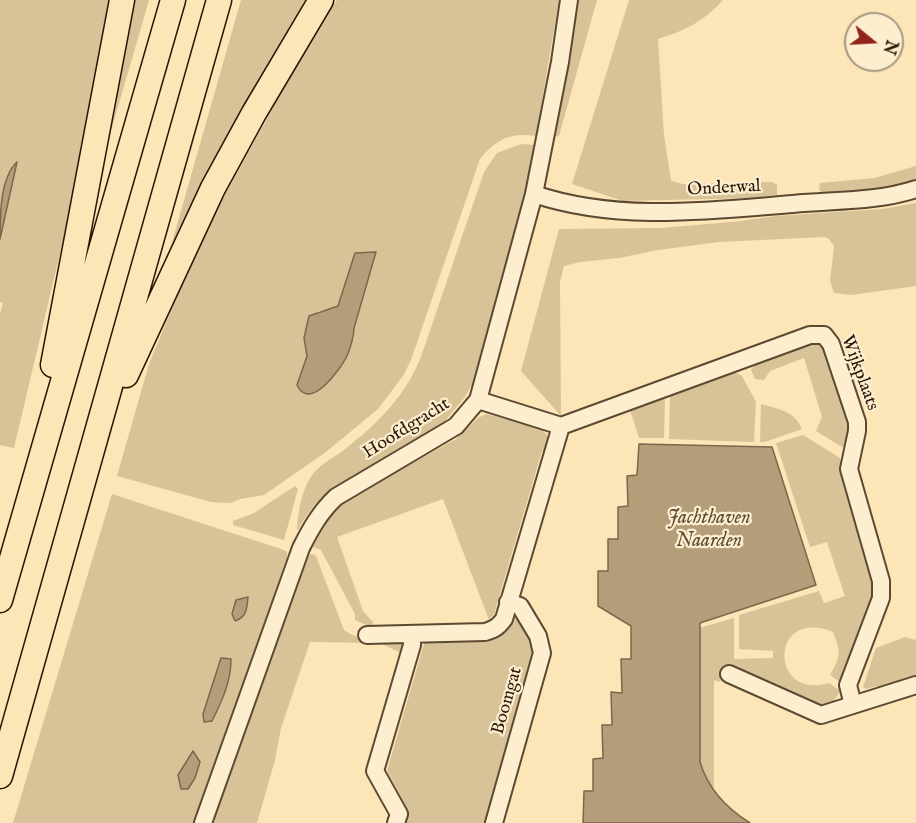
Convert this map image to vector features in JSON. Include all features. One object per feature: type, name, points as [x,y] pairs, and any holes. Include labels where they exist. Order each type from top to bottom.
[{"type":"highway","points":[[29,497],[122,0]]},
{"type":"highway","points":[[0,600],[172,0]]},
{"type":"highway","points":[[0,776],[219,0]]},
{"type":"highway","points":[[95,442],[213,188],[254,113],[321,0]]},
{"type":"street","name":"Hoofdgracht","points":[[203,823],[301,548],[311,527],[336,497],[456,426],[478,400],[534,194],[560,62],[568,0]]},
{"type":"street","name":"Onderwal","points":[[534,194],[557,202],[607,210],[685,212],[884,198],[916,189]]},
{"type":"street","name":"Wijkplaats","points":[[561,426],[810,335],[824,334],[831,344],[857,422],[849,468],[881,582],[881,598],[848,685],[853,705]]},
{"type":"street","points":[[367,635],[485,632],[494,630],[504,619],[561,426],[478,400]]},
{"type":"street","name":"Boomgat","points":[[494,823],[542,653],[538,636],[520,606],[508,602]]},
{"type":"street","points":[[396,823],[399,814],[375,771],[412,645],[412,634]]},
{"type":"street","points":[[729,674],[821,715],[916,685]]},
{"type":"shaded area","points":[[0,0],[112,0],[74,194],[14,448],[0,445],[0,314],[3,303],[0,302]]},
{"type":"shaded area","points":[[134,0],[149,0],[105,152]]},
{"type":"shaded area","points":[[241,0],[314,0],[167,260]]},
{"type":"shaded area","points":[[337,0],[559,0],[536,136],[519,135],[504,138],[492,146],[480,159],[411,360],[403,376],[378,409],[326,452],[264,495],[231,503],[211,502],[117,476],[149,364],[189,267],[222,200],[279,97]],"holes":[[[355,253],[354,339],[307,356],[304,338],[317,312],[338,306]]]},
{"type":"shaded area","points":[[579,0],[597,0],[559,136],[554,137]]},
{"type":"shaded area","points":[[629,0],[723,0],[694,24],[658,39],[664,135],[671,181],[683,184],[772,182],[777,185],[777,195],[754,198],[623,201],[572,184]]},
{"type":"shaded area","points":[[521,144],[534,145],[528,195],[476,377],[465,397],[444,422],[330,490],[304,519],[298,530],[302,497],[312,475],[380,419],[400,395],[416,369],[484,172],[497,153]]},
{"type":"shaded area","points":[[916,166],[916,179],[904,182],[870,189],[823,194],[819,189],[820,183],[875,178]]},
{"type":"shaded area","points":[[916,203],[916,286],[851,295],[834,293],[830,281],[834,246],[828,238],[824,237],[719,242],[564,266],[560,282],[561,416],[521,371],[559,229],[660,228],[776,216],[882,209]]},
{"type":"shaded area","points":[[817,343],[824,346],[850,424],[851,431],[845,446],[842,447],[816,431],[822,417],[804,358],[770,371],[764,380],[755,379],[751,370],[755,364]]},
{"type":"shaded area","points":[[735,372],[742,376],[756,402],[754,442],[669,439],[670,395]]},
{"type":"shaded area","points":[[665,397],[664,438],[639,438],[630,410]]},
{"type":"shaded area","points":[[761,404],[790,414],[802,429],[760,442]]},
{"type":"shaded area","points":[[486,414],[541,428],[550,439],[548,453],[542,451],[494,614],[489,620],[443,499],[337,537],[363,611],[373,622],[373,628],[355,620],[355,614],[321,550],[313,547],[324,525],[340,506],[353,496],[456,439],[478,418]]},
{"type":"shaded area","points":[[803,435],[840,458],[877,590],[843,684],[830,675],[839,654],[833,632],[812,627],[797,632],[788,641],[784,654],[787,668],[795,679],[809,685],[829,683],[840,691],[832,704],[819,706],[726,667],[720,682],[714,680],[714,790],[704,777],[700,762],[699,628],[734,618],[734,659],[773,658],[773,651],[739,649],[739,615],[819,591],[824,603],[845,596],[827,542],[810,547],[776,443]]},
{"type":"shaded area","points":[[295,486],[298,489],[284,540],[233,525],[233,521],[254,513]]},
{"type":"shaded area","points":[[112,494],[284,550],[287,552],[287,557],[195,823],[13,823]]},
{"type":"shaded area","points":[[309,555],[316,556],[344,630],[357,637],[403,641],[404,647],[401,653],[380,643],[310,642],[281,728],[275,760],[257,823],[212,823],[283,622]]},
{"type":"shaded area","points":[[513,618],[521,620],[536,648],[487,823],[403,823],[407,808],[387,771],[425,640]]},
{"type":"shaded area","points":[[905,637],[916,640],[916,677],[879,690],[877,686],[866,689],[863,687],[876,648]]},
{"type":"water","points":[[17,162],[0,239],[4,187],[11,169]]},
{"type":"water","points":[[376,252],[347,356],[325,386],[309,394],[303,392],[297,385],[307,356],[304,338],[309,316],[338,306],[355,253]]},
{"type":"water","name":"Jachthaven Naarden","points":[[639,444],[772,447],[816,585],[700,623],[700,762],[703,772],[719,797],[750,823],[583,823],[584,791],[593,791],[593,759],[603,758],[602,725],[612,725],[611,692],[622,693],[621,659],[631,659],[631,626],[598,606],[598,571],[608,571],[608,539],[618,539],[618,507],[628,506],[627,476],[637,475]]},
{"type":"water","points":[[248,597],[244,615],[235,621],[232,614],[236,600]]},
{"type":"water","points":[[221,658],[231,659],[228,683],[212,721],[204,722],[203,714]]},
{"type":"water","points":[[193,751],[200,762],[195,778],[188,789],[181,789],[178,775]]}]
